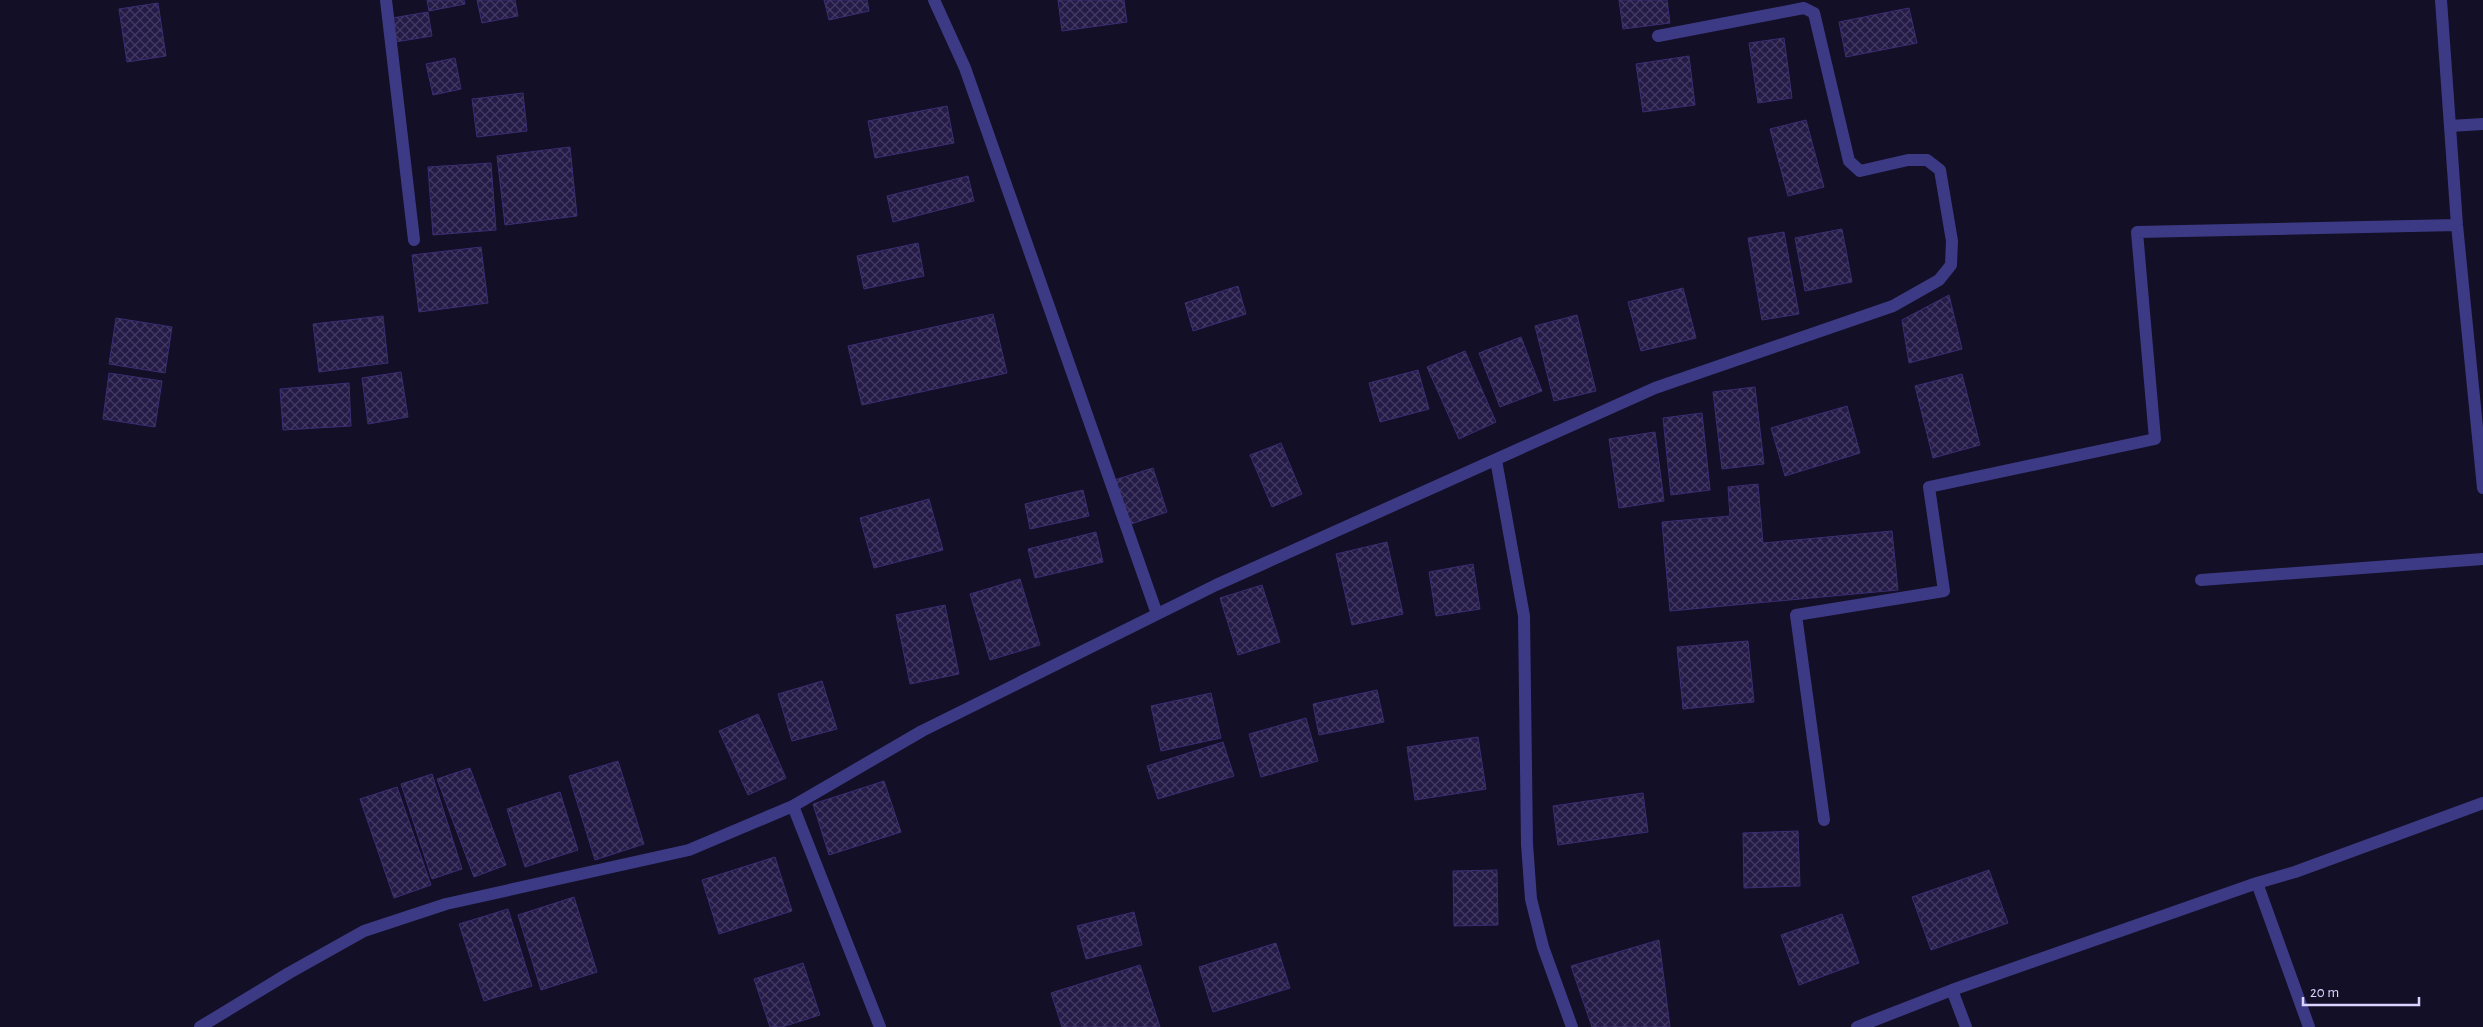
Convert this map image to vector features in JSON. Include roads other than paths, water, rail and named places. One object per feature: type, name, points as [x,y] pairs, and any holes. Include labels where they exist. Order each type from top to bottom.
[{"type":"street","points":[[386,0],[414,240]]},
{"type":"street","points":[[934,0],[965,68],[1156,614]]},
{"type":"street","points":[[2441,0],[2457,225],[2480,441],[2483,488]]},
{"type":"street","points":[[200,1027],[289,973],[364,931],[446,904],[689,850],[793,806],[922,731],[1216,585],[1655,388],[1894,306],[1939,280],[1951,265],[1952,241],[1940,170],[1928,160],[1908,160],[1860,171],[1849,161],[1814,13],[1804,8],[1658,36]]},
{"type":"street","points":[[2450,126],[2483,124]]},
{"type":"street","points":[[1824,820],[1796,615],[1944,591],[1929,488],[2155,439],[2137,232],[2457,225]]},
{"type":"street","points":[[1496,460],[1524,616],[1527,844],[1532,899],[1543,947],[1572,1027]]},
{"type":"street","points":[[2202,580],[2483,559]]},
{"type":"street","points":[[1857,1027],[1952,990],[2257,883],[2295,872],[2483,803]]},
{"type":"street","points":[[793,806],[880,1027]]},
{"type":"street","points":[[2257,883],[2308,1027]]},
{"type":"street","points":[[1952,990],[1966,1027]]}]
